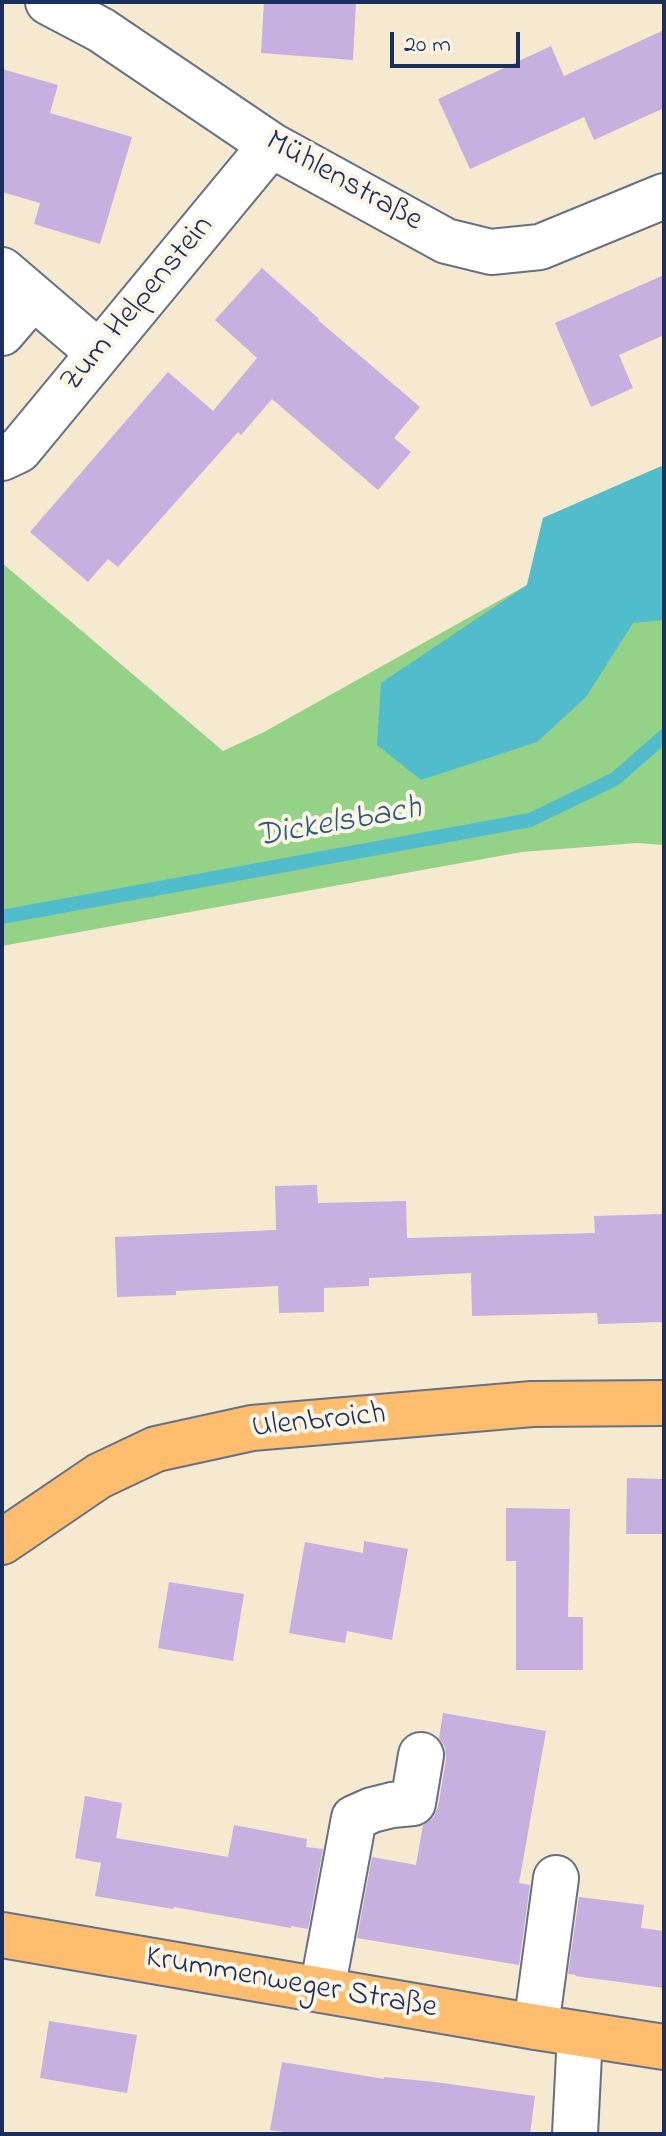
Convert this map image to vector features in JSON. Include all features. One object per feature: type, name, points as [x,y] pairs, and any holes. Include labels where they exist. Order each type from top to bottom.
[{"type":"main road","name":"Ulenbroich","points":[[2,1542],[99,1476],[156,1449],[252,1428],[532,1404],[664,1403]]},
{"type":"main road","name":"Krummenweger Straße","points":[[2,1935],[664,2047]]},
{"type":"street","name":"Mühlenstraße","points":[[48,2],[101,30],[271,145],[446,241],[491,252],[540,247],[664,196]]},
{"type":"street","name":"Zum Helpenstein","points":[[2,458],[19,450],[271,145]]},
{"type":"street","points":[[2,333],[18,284],[99,353]]},
{"type":"street","points":[[322,1990],[354,1818],[372,1810],[413,1803],[421,1755]]},
{"type":"street","points":[[536,2027],[556,1878]]},
{"type":"street","points":[[575,2134],[580,2034]]},
{"type":"green space","points":[[664,465],[664,845],[637,843],[522,852],[2,946],[2,563],[223,751],[264,732],[527,585],[543,518]]},
{"type":"water","points":[[664,465],[664,620],[633,623],[586,697],[537,742],[421,780],[377,745],[381,683],[527,585],[543,518]]},
{"type":"building","points":[[264,2],[356,2],[353,60],[261,53]]},
{"type":"building","points":[[664,30],[664,108],[594,140],[584,117],[470,169],[438,99],[551,46],[564,76]]},
{"type":"building","points":[[2,69],[58,85],[50,113],[132,137],[100,244],[34,224],[40,203],[2,192]]},
{"type":"building","points":[[262,268],[420,407],[394,438],[411,452],[378,490],[272,399],[241,435],[238,432],[118,567],[108,559],[88,582],[30,532],[168,372],[213,411],[257,358],[215,320]]},
{"type":"building","points":[[664,275],[664,335],[619,355],[633,388],[591,407],[555,323]]},
{"type":"building","points":[[317,1185],[318,1203],[406,1201],[407,1238],[595,1233],[594,1216],[664,1214],[664,1322],[598,1324],[597,1313],[472,1316],[471,1273],[369,1278],[369,1286],[324,1288],[324,1312],[279,1313],[278,1286],[117,1297],[115,1237],[276,1230],[275,1186]]},
{"type":"building","points":[[627,1478],[664,1479],[664,1534],[626,1534]]},
{"type":"building","points":[[506,1508],[570,1509],[568,1617],[583,1617],[583,1670],[516,1670],[516,1561],[506,1561]]},
{"type":"building","points":[[364,1541],[408,1549],[392,1640],[347,1631],[345,1643],[289,1633],[305,1542],[363,1553]]},
{"type":"building","points":[[169,1582],[244,1594],[233,1661],[158,1648]]},
{"type":"building","points":[[443,1713],[546,1731],[519,1883],[530,1885],[519,1965],[357,1938],[372,1857],[416,1865],[423,1825],[433,1818],[438,1807],[446,1759],[445,1747],[439,1738]]},
{"type":"building","points":[[85,1796],[122,1803],[116,1838],[228,1857],[234,1825],[307,1839],[306,1847],[323,1849],[308,1929],[95,1896],[101,1863],[75,1858]]},
{"type":"building","points":[[579,1897],[644,1905],[641,1928],[664,1931],[664,1988],[568,1974]]},
{"type":"building","points":[[49,2021],[137,2035],[127,2093],[40,2078]]},
{"type":"building","points":[[282,2062],[384,2079],[435,2082],[535,2096],[530,2134],[297,2134],[270,2130]]},
{"type":"waterway","name":"Dickelsbach","points":[[2,917],[530,820],[615,779],[664,736]]}]
